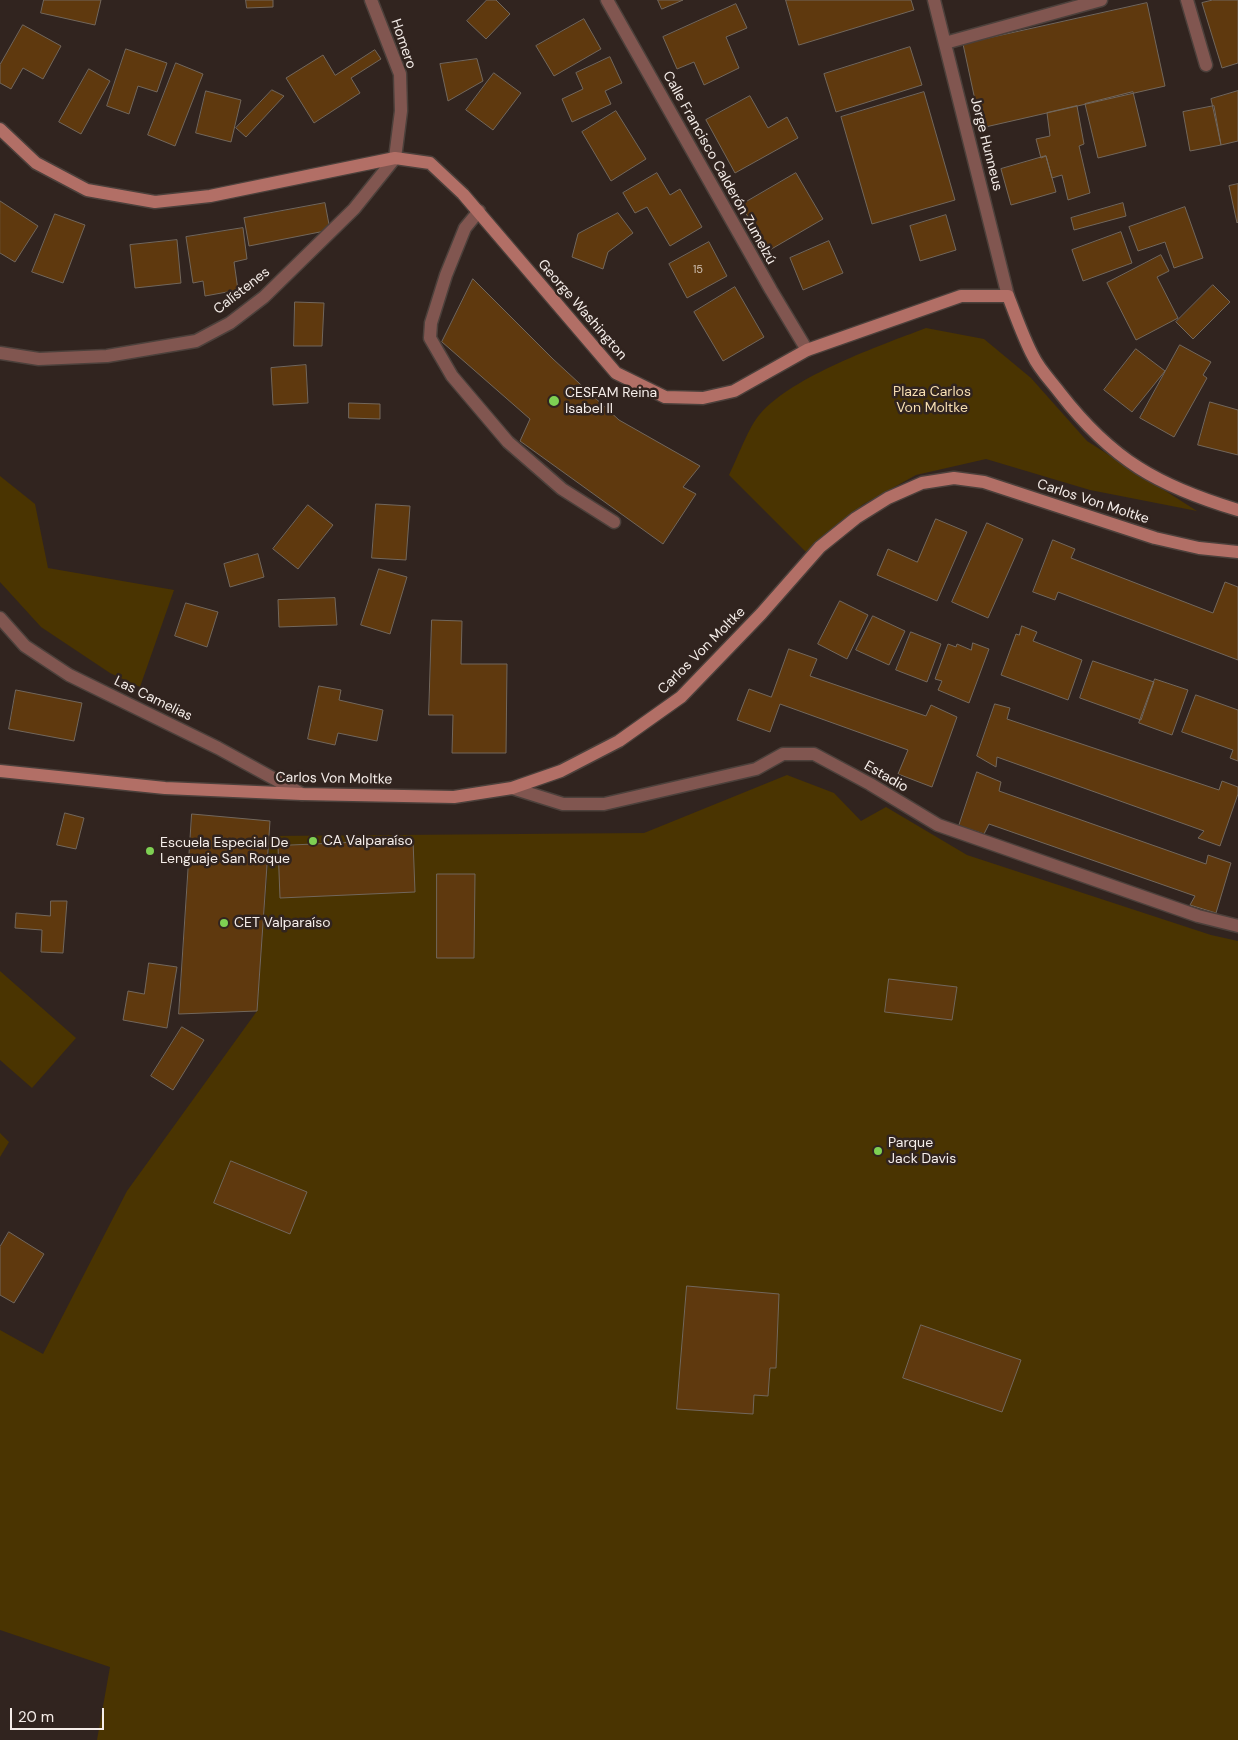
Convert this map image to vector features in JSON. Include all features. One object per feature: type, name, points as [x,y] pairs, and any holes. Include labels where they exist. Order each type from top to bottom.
[{"type":"street","name":"Homero","points":[[372,0],[400,74],[401,111],[395,158]]},
{"type":"street","name":"Calle Francisco Calderón Zumelzú","points":[[607,0],[770,290],[807,350]]},
{"type":"street","name":"Jorge Hunneus","points":[[934,0],[1008,296]]},
{"type":"street","points":[[945,43],[1101,0]]},
{"type":"street","points":[[1187,0],[1206,66]]},
{"type":"street","name":"George Washington","points":[[0,129],[36,163],[87,190],[155,202],[210,196],[395,158],[430,163],[463,194],[616,373],[665,396],[703,398],[734,391],[807,350],[960,296],[1008,296]]},
{"type":"street","name":"Calístenes","points":[[0,353],[39,359],[106,356],[196,341],[230,323],[264,296],[354,209],[395,158]]},
{"type":"street","points":[[478,211],[465,228],[446,275],[431,323],[430,338],[452,376],[508,442],[562,489],[614,522]]},
{"type":"street","points":[[1008,296],[1033,357],[1071,406],[1104,442],[1147,475],[1193,496],[1238,510]]},
{"type":"street","name":"Carlos Von Moltke","points":[[0,771],[165,788],[302,794],[454,797],[512,788],[561,771],[619,741],[681,697],[761,614],[820,548],[856,518],[888,498],[922,483],[954,478],[984,482],[1155,538],[1199,548],[1238,552]]},
{"type":"street","name":"Las Camelias","points":[[0,618],[25,646],[69,675],[218,748],[302,794]]},
{"type":"street","name":"Estadio","points":[[512,788],[563,804],[604,804],[756,769],[783,754],[814,754],[870,784],[938,825],[1198,916],[1238,926]]},
{"type":"green space","name":"Plaza Carlos Von Moltke","points":[[926,328],[984,339],[1031,378],[1087,441],[1197,511],[1090,490],[986,459],[916,475],[862,505],[811,557],[729,475],[747,434],[760,414],[793,387],[838,364]]},
{"type":"green space","points":[[0,476],[35,504],[48,568],[174,590],[140,687],[110,673],[41,627],[0,582]]},
{"type":"green space","points":[[787,775],[834,793],[861,821],[886,807],[967,855],[1211,935],[1238,941],[1238,1740],[97,1740],[110,1667],[0,1630],[0,1330],[43,1354],[127,1191],[257,1011],[270,836],[644,833]]},
{"type":"green space","points":[[0,971],[76,1038],[32,1088],[0,1060]]},
{"type":"green space","points":[[0,1133],[9,1142],[0,1157]]},
{"type":"building","points":[[44,0],[101,0],[95,25],[41,13]]},
{"type":"building","points":[[246,0],[273,0],[273,7],[247,8]]},
{"type":"building","points":[[487,0],[496,0],[510,14],[486,39],[467,21]]},
{"type":"building","points":[[658,0],[683,0],[662,9]]},
{"type":"building","points":[[786,0],[911,0],[914,10],[799,45]]},
{"type":"building","points":[[1213,0],[1238,0],[1238,63],[1222,68],[1202,3]]},
{"type":"building","points":[[1147,3],[1165,86],[981,128],[963,44]]},
{"type":"building","points":[[736,4],[747,28],[726,37],[739,68],[704,85],[694,62],[677,69],[663,37]]},
{"type":"building","points":[[584,19],[601,49],[554,76],[536,46]]},
{"type":"building","points":[[23,25],[61,46],[43,79],[23,68],[11,89],[0,83],[0,65]]},
{"type":"building","points":[[910,47],[922,85],[836,112],[824,74]]},
{"type":"building","points":[[126,49],[167,63],[157,92],[138,86],[129,114],[107,106]]},
{"type":"building","points":[[375,50],[381,59],[351,78],[360,93],[314,123],[286,78],[323,55],[335,75]]},
{"type":"building","points":[[610,57],[622,83],[605,91],[611,104],[572,122],[562,99],[583,89],[576,73]]},
{"type":"building","points":[[477,59],[483,81],[448,101],[440,64]]},
{"type":"building","points":[[176,63],[203,74],[175,146],[148,135]]},
{"type":"building","points":[[89,69],[110,81],[81,134],[59,122]]},
{"type":"building","points":[[494,73],[521,93],[493,130],[466,110]]},
{"type":"building","points":[[272,90],[284,96],[246,137],[236,128]]},
{"type":"building","points":[[206,91],[241,100],[231,142],[196,133]]},
{"type":"building","points":[[1238,91],[1238,141],[1221,145],[1211,99]]},
{"type":"building","points":[[924,92],[955,200],[872,224],[841,117]]},
{"type":"building","points":[[1133,92],[1146,146],[1098,158],[1085,104]]},
{"type":"building","points":[[750,96],[768,128],[787,117],[798,138],[735,173],[706,120]]},
{"type":"building","points":[[1077,106],[1084,144],[1079,146],[1090,193],[1068,200],[1062,175],[1052,178],[1046,156],[1041,158],[1036,139],[1050,136],[1047,113]]},
{"type":"building","points":[[1214,106],[1221,145],[1190,151],[1183,112]]},
{"type":"building","points":[[616,111],[646,159],[611,181],[582,132]]},
{"type":"building","points":[[1046,156],[1056,192],[1011,205],[1001,169]]},
{"type":"building","points":[[657,173],[670,195],[680,189],[702,227],[670,246],[647,207],[635,213],[623,193]]},
{"type":"building","points":[[796,173],[823,219],[768,251],[741,205]]},
{"type":"building","points":[[1238,184],[1238,222],[1237,223],[1229,186]]},
{"type":"building","points":[[0,201],[38,226],[15,262],[0,253]]},
{"type":"building","points":[[325,203],[330,230],[249,246],[244,218]]},
{"type":"building","points":[[1123,203],[1126,216],[1074,230],[1071,218]]},
{"type":"building","points":[[1185,207],[1203,258],[1174,268],[1165,242],[1138,251],[1129,227]]},
{"type":"building","points":[[618,213],[633,233],[608,252],[603,269],[572,257],[578,234]]},
{"type":"building","points":[[55,214],[85,225],[63,283],[32,272]]},
{"type":"building","points":[[946,215],[956,250],[920,261],[910,226]]},
{"type":"building","points":[[243,228],[247,259],[234,262],[238,290],[205,296],[203,281],[193,283],[186,237]]},
{"type":"building","points":[[1121,232],[1132,263],[1083,281],[1072,250]]},
{"type":"building","points":[[177,240],[181,283],[135,288],[130,245]]},
{"type":"building","points":[[829,241],[843,273],[803,290],[790,258]]},
{"type":"building","points":[[709,242],[727,276],[687,298],[669,264]]},
{"type":"building","points":[[1161,255],[1169,271],[1157,277],[1178,318],[1136,340],[1107,283]]},
{"type":"building","name":"CESFAM Reina Isabel II","points":[[473,279],[553,359],[619,420],[700,466],[683,487],[696,494],[663,544],[520,441],[530,419],[442,342]]},
{"type":"building","points":[[1213,285],[1230,302],[1193,339],[1176,322]]},
{"type":"building","points":[[735,287],[764,337],[723,361],[694,312]]},
{"type":"building","points":[[295,302],[324,303],[322,346],[294,346]]},
{"type":"building","points":[[1180,345],[1211,362],[1203,375],[1207,378],[1174,437],[1140,418]]},
{"type":"building","points":[[1136,349],[1165,371],[1132,412],[1104,390]]},
{"type":"building","points":[[306,365],[308,403],[273,405],[271,368]]},
{"type":"building","points":[[1210,402],[1238,410],[1238,455],[1198,445]]},
{"type":"building","points":[[349,403],[380,404],[380,419],[349,418]]},
{"type":"building","points":[[376,504],[410,506],[406,560],[372,558]]},
{"type":"building","points":[[308,505],[333,525],[298,569],[273,549]]},
{"type":"building","points":[[936,519],[967,532],[937,601],[877,575],[888,549],[917,562]]},
{"type":"building","points":[[987,523],[1023,539],[988,618],[952,602]]},
{"type":"building","points":[[1053,540],[1075,549],[1071,558],[1213,613],[1225,582],[1238,587],[1238,660],[1058,592],[1055,600],[1033,592]]},
{"type":"building","points":[[258,554],[264,577],[230,587],[224,564]]},
{"type":"building","points":[[379,569],[407,577],[390,634],[361,625]]},
{"type":"building","points":[[335,598],[337,625],[279,627],[278,600]]},
{"type":"building","points":[[840,601],[868,615],[847,659],[818,644]]},
{"type":"building","points":[[186,603],[218,612],[207,647],[175,636]]},
{"type":"building","points":[[873,616],[905,631],[889,665],[856,650]]},
{"type":"building","points":[[432,620],[462,621],[461,664],[507,664],[506,753],[452,753],[453,715],[429,715]]},
{"type":"building","points":[[1022,626],[1037,632],[1033,641],[1082,660],[1068,700],[1001,675],[1016,634],[1019,635]]},
{"type":"building","points":[[911,632],[941,644],[927,682],[896,670]]},
{"type":"building","points":[[973,643],[989,649],[969,703],[938,690],[942,681],[935,679],[948,644],[956,647],[957,644],[971,650]]},
{"type":"building","points":[[789,649],[817,659],[810,676],[926,716],[931,705],[957,717],[932,787],[898,774],[908,750],[780,704],[770,732],[737,720],[749,689],[771,697]]},
{"type":"building","points":[[1093,661],[1154,682],[1141,720],[1080,698]]},
{"type":"building","points":[[1155,679],[1188,690],[1172,735],[1139,723]]},
{"type":"building","points":[[319,686],[341,690],[339,700],[383,710],[377,741],[338,733],[335,745],[308,739]]},
{"type":"building","points":[[16,690],[82,703],[74,741],[9,729]]},
{"type":"building","points":[[1196,695],[1238,710],[1238,761],[1230,758],[1233,750],[1182,732]]},
{"type":"building","points":[[995,704],[1010,708],[1007,719],[1219,790],[1222,781],[1238,787],[1238,794],[1220,846],[1198,838],[1204,831],[997,757],[996,767],[977,756]]},
{"type":"building","points":[[977,772],[1001,782],[999,791],[1206,864],[1208,855],[1231,863],[1216,913],[1190,905],[1195,896],[989,824],[984,834],[959,826]]},
{"type":"building","points":[[65,813],[84,818],[76,849],[57,845]]},
{"type":"building","name":"CET Valparaíso","points":[[192,814],[270,821],[257,1011],[179,1014]]},
{"type":"building","points":[[413,840],[415,892],[280,898],[278,846]]},
{"type":"building","points":[[437,874],[475,874],[474,958],[437,958]]},
{"type":"building","points":[[51,901],[67,901],[63,953],[41,952],[42,930],[15,928],[16,913],[50,916]]},
{"type":"building","points":[[149,963],[177,967],[167,1028],[123,1020],[128,991],[144,994]]},
{"type":"building","points":[[889,979],[957,987],[952,1020],[885,1012]]},
{"type":"building","points":[[182,1027],[204,1040],[173,1090],[151,1076]]},
{"type":"building","points":[[231,1161],[307,1192],[290,1234],[214,1203]]},
{"type":"building","points":[[9,1232],[44,1254],[14,1303],[0,1295],[0,1247]]},
{"type":"building","points":[[687,1286],[779,1294],[776,1368],[770,1368],[768,1396],[754,1395],[753,1414],[677,1409]]},
{"type":"building","points":[[921,1325],[1021,1360],[1002,1412],[903,1378]]},
{"type":"place","name":"CESFAM Reina Isabel II","points":[[554,401]]},
{"type":"place","name":"CA Valparaíso","points":[[313,841]]},
{"type":"place","name":"Escuela Especial De Lenguaje San Roque","points":[[150,851]]},
{"type":"place","name":"CET Valparaíso","points":[[224,923]]},
{"type":"place","name":"Parque Jack Davis","points":[[878,1151]]}]
